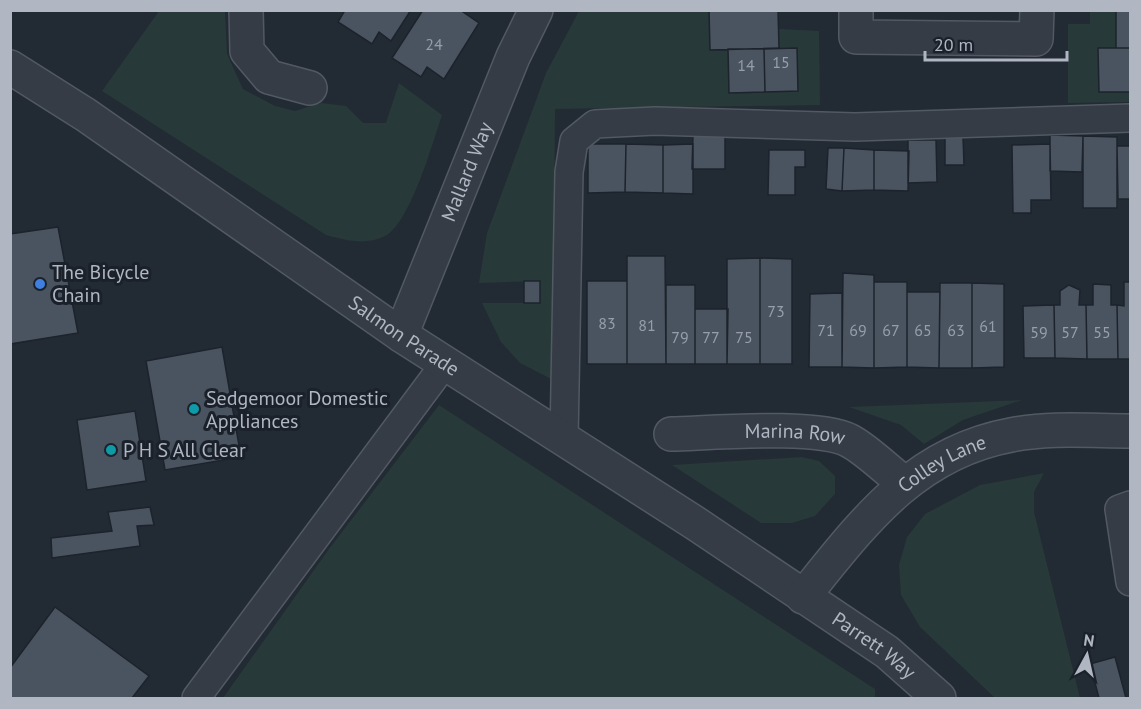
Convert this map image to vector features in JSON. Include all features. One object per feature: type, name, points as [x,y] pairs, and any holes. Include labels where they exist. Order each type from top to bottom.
[{"type":"street","points":[[246,10],[247,51],[269,77],[310,88]]},
{"type":"street","name":"Mallard Way","points":[[401,335],[513,57],[536,10]]},
{"type":"street","points":[[856,10],[856,37],[1036,39],[1037,10]]},
{"type":"street","name":"Salmon Parade","points":[[10,67],[86,115],[401,335],[694,523],[803,597]]},
{"type":"street","name":"Colley Lane","points":[[803,597],[860,527],[904,483],[941,460],[974,444],[1012,434],[1070,430],[1131,431]]},
{"type":"street","name":"Marina Row","points":[[671,435],[823,433],[849,440],[904,483]]},
{"type":"street","name":"Parrett Way","points":[[803,597],[887,652],[939,699]]},
{"type":"lane","points":[[564,440],[569,172],[574,141],[595,124],[655,121],[855,127],[1131,118]]},
{"type":"lane","points":[[196,699],[446,362]]},
{"type":"lane","points":[[1131,505],[1119,509],[1131,582]]},
{"type":"shaded area","points":[[159,11],[225,11],[227,54],[243,89],[275,106],[295,111],[321,103],[346,106],[363,123],[386,123],[399,83],[442,115],[412,200],[394,228],[385,236],[370,241],[340,239],[326,235],[102,91]]},
{"type":"shaded area","points":[[579,11],[709,11],[710,50],[728,49],[730,93],[798,91],[797,48],[779,48],[779,29],[819,31],[820,105],[555,109],[553,380],[520,363],[501,342],[482,303],[540,303],[540,281],[479,283],[487,233],[546,73]]},
{"type":"shaded area","points":[[1090,11],[1116,11],[1116,48],[1098,49],[1099,91],[1130,92],[1130,102],[1068,103],[1068,24],[1090,24]]},
{"type":"shaded area","points":[[1022,400],[963,420],[924,444],[901,425],[849,407]]},
{"type":"shaded area","points":[[439,405],[875,689],[875,698],[223,698],[329,549]]},
{"type":"shaded area","points":[[802,457],[819,461],[835,476],[835,494],[815,516],[792,523],[761,523],[672,465]]},
{"type":"shaded area","points":[[1044,473],[1034,492],[1034,512],[1080,698],[995,698],[920,627],[901,595],[899,565],[907,537],[925,514],[980,485]]},
{"type":"building","points":[[345,10],[411,10],[391,41],[379,32],[372,44],[338,22]]},
{"type":"building","points":[[423,10],[460,10],[479,23],[444,79],[427,67],[421,77],[392,58]]},
{"type":"building","points":[[709,10],[778,10],[779,48],[710,50]]},
{"type":"building","points":[[1116,10],[1130,10],[1130,48],[1116,48]]},
{"type":"building","points":[[797,48],[798,91],[765,92],[764,49]]},
{"type":"building","points":[[1098,48],[1130,48],[1130,92],[1099,92]]},
{"type":"building","points":[[728,49],[764,49],[765,92],[729,93]]},
{"type":"building","points":[[693,134],[725,134],[725,169],[692,169]]},
{"type":"building","points":[[1050,135],[1083,136],[1082,172],[1050,171]]},
{"type":"building","points":[[1083,136],[1117,137],[1117,208],[1083,208]]},
{"type":"building","points":[[945,137],[963,137],[964,165],[945,165]]},
{"type":"building","points":[[908,140],[936,140],[937,182],[908,183]]},
{"type":"building","points":[[588,144],[626,144],[625,192],[588,193]]},
{"type":"building","points":[[626,144],[663,145],[663,193],[625,192]]},
{"type":"building","points":[[693,144],[693,194],[663,193],[663,145]]},
{"type":"building","points":[[1050,144],[1051,200],[1031,200],[1031,213],[1013,213],[1012,145]]},
{"type":"building","points":[[1117,146],[1130,146],[1130,199],[1118,199]]},
{"type":"building","points":[[828,148],[844,148],[842,191],[826,189]]},
{"type":"building","points":[[844,148],[874,150],[874,190],[842,191]]},
{"type":"building","points":[[769,150],[805,150],[805,167],[795,167],[795,195],[768,195]]},
{"type":"building","points":[[874,150],[909,151],[908,191],[874,190]]},
{"type":"building","name":"The Bicycle Chain","points":[[58,227],[78,333],[10,344],[10,234]]},
{"type":"building","points":[[627,256],[665,256],[666,364],[627,364]]},
{"type":"building","points":[[760,258],[792,259],[792,364],[760,364]]},
{"type":"building","points":[[760,258],[760,364],[727,364],[727,259]]},
{"type":"building","points":[[843,273],[874,275],[874,368],[842,367]]},
{"type":"building","points":[[524,281],[540,281],[540,303],[524,303]]},
{"type":"building","points":[[587,281],[627,281],[627,364],[587,364]]},
{"type":"building","points":[[874,282],[907,282],[907,367],[874,368]]},
{"type":"building","points":[[1124,282],[1130,282],[1130,359],[1118,359],[1117,305],[1124,306]]},
{"type":"building","points":[[940,283],[972,283],[972,368],[939,368]]},
{"type":"building","points":[[972,283],[1004,284],[1004,367],[972,368]]},
{"type":"building","points":[[1093,284],[1111,285],[1111,305],[1117,305],[1118,359],[1087,359],[1086,305],[1093,305]]},
{"type":"building","points":[[666,285],[695,285],[695,364],[666,364]]},
{"type":"building","points":[[1069,285],[1080,290],[1079,305],[1086,305],[1087,359],[1055,358],[1054,305],[1060,305],[1060,291]]},
{"type":"building","points":[[907,292],[940,292],[939,368],[907,367]]},
{"type":"building","points":[[842,293],[842,367],[809,367],[810,294]]},
{"type":"building","points":[[1054,305],[1055,358],[1024,358],[1023,306]]},
{"type":"building","points":[[695,309],[728,309],[727,364],[695,364]]},
{"type":"building","name":"Sedgemoor Domestic Appliances","points":[[222,347],[241,457],[165,470],[146,361]]},
{"type":"building","name":"P H S All Clear","points":[[135,411],[146,481],[87,490],[77,420]]},
{"type":"building","points":[[150,507],[154,525],[137,526],[140,546],[52,558],[51,538],[112,531],[108,512]]},
{"type":"building","points":[[55,607],[149,676],[132,698],[10,698],[10,668]]},
{"type":"building","points":[[1115,657],[1126,698],[1099,698],[1090,664]]},
{"type":"place","name":"The Bicycle Chain","points":[[40,284]]},
{"type":"place","name":"Sedgemoor Domestic Appliances","points":[[194,409]]},
{"type":"place","name":"P H S All Clear","points":[[111,450]]}]
